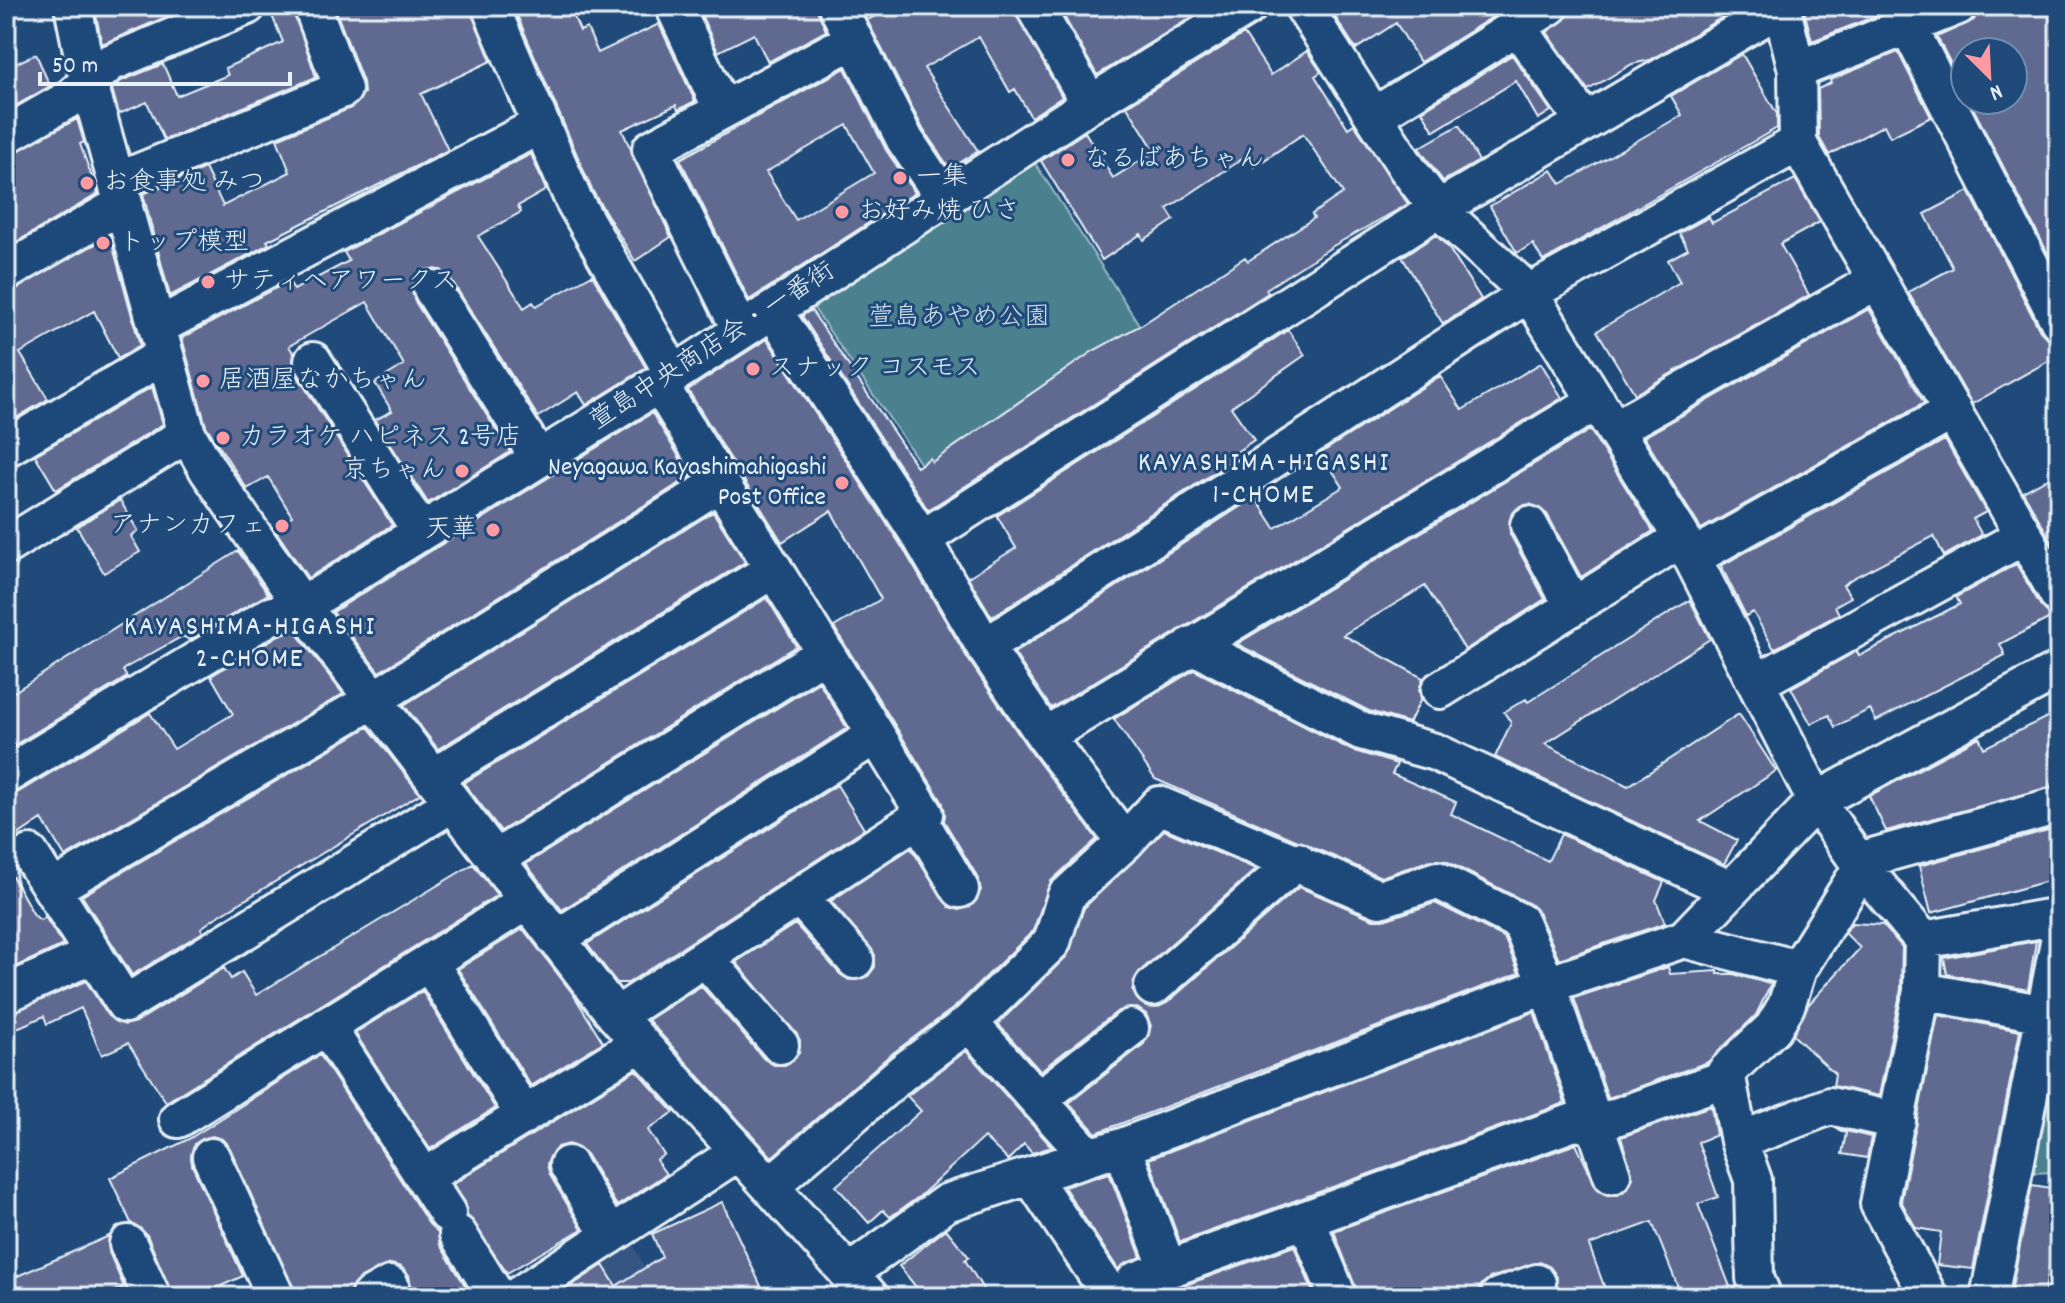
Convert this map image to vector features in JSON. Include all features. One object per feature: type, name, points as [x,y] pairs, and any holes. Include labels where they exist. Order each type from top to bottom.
[{"type":"street","points":[[73,6],[88,80],[187,434],[302,606],[616,1016],[859,1286],[946,1203],[1106,1152],[1547,985],[1684,939],[1816,801],[2059,670]]},
{"type":"street","points":[[6,135],[69,99],[110,63],[247,6]]},
{"type":"street","points":[[6,272],[121,192],[343,89],[312,6]]},
{"type":"street","points":[[490,6],[573,199],[720,483],[925,814],[616,1016]]},
{"type":"street","points":[[674,6],[722,109]]},
{"type":"street","points":[[837,6],[905,140],[944,198]]},
{"type":"street","points":[[1034,6],[1090,104]]},
{"type":"street","name":"萱島中央商店会・一番街","points":[[6,775],[270,616],[302,606],[667,379],[1090,104],[1208,17],[1249,6]]},
{"type":"street","points":[[1303,6],[1438,209],[1529,293],[1687,548],[1816,801],[1860,864],[1923,940],[1922,991],[1879,1204],[1929,1297]]},
{"type":"street","points":[[1374,116],[1550,6]]},
{"type":"street","points":[[922,539],[1438,209],[1781,6],[1797,70],[1798,143],[2059,596]]},
{"type":"street","points":[[1797,70],[1958,6]]},
{"type":"street","points":[[1517,26],[1585,122]]},
{"type":"street","points":[[1909,28],[2059,321]]},
{"type":"street","points":[[741,331],[651,149],[853,40]]},
{"type":"street","points":[[6,448],[161,341],[540,125]]},
{"type":"street","points":[[985,647],[1529,293],[1798,143]]},
{"type":"street","points":[[1045,736],[1192,645],[1606,415],[1876,281]]},
{"type":"street","points":[[432,289],[538,457]]},
{"type":"street","points":[[773,310],[922,539],[985,647],[1045,736],[1125,842]]},
{"type":"street","points":[[313,361],[421,532]]},
{"type":"street","points":[[1440,690],[1573,606],[1953,411]]},
{"type":"street","points":[[6,546],[187,434]]},
{"type":"street","points":[[54,888],[373,700],[720,483]]},
{"type":"street","points":[[1529,525],[1573,606]]},
{"type":"street","points":[[1756,683],[2024,536]]},
{"type":"street","points":[[30,854],[125,1004],[774,569]]},
{"type":"street","points":[[1192,645],[1361,731],[1435,752],[1731,890]]},
{"type":"street","points":[[495,859],[825,653]]},
{"type":"street","points":[[556,939],[876,735]]},
{"type":"street","points":[[771,1185],[903,1072],[969,1023],[1052,942],[1066,896],[1125,842],[1159,805],[1297,861],[1380,899],[1437,880],[1520,922],[1547,985],[1612,1175]]},
{"type":"street","points":[[1763,1297],[1755,1278],[1753,1180],[1739,1141],[1726,1072],[1773,1028],[1786,1006],[1798,969],[1860,864],[2059,805]]},
{"type":"street","points":[[918,818],[960,889]]},
{"type":"street","points":[[1153,987],[1297,861]]},
{"type":"street","points":[[799,896],[855,960]]},
{"type":"street","points":[[178,1119],[527,901]]},
{"type":"street","points":[[1923,940],[2059,916]]},
{"type":"street","points":[[1684,939],[1798,969]]},
{"type":"street","points":[[1989,1297],[2059,942]]},
{"type":"street","points":[[6,994],[94,954]]},
{"type":"street","points":[[705,958],[780,1045]]},
{"type":"street","points":[[429,962],[524,1115]]},
{"type":"street","points":[[1922,991],[2045,1014]]},
{"type":"street","points":[[969,1023],[1038,1100],[1106,1152],[1168,1269]]},
{"type":"street","points":[[326,1026],[425,1177],[497,1297]]},
{"type":"street","points":[[1038,1100],[1130,1028]]},
{"type":"street","points":[[425,1177],[640,1043]]},
{"type":"street","points":[[1032,1178],[1123,1289],[1168,1269],[1574,1122],[1593,1125],[1727,1078]]},
{"type":"street","points":[[1739,1141],[1830,1106],[1897,1121]]},
{"type":"street","points":[[516,1297],[737,1153]]},
{"type":"street","points":[[211,1157],[276,1297]]},
{"type":"street","points":[[568,1165],[610,1236]]},
{"type":"street","points":[[1306,1219],[1338,1297]]},
{"type":"street","points":[[128,1244],[152,1297]]},
{"type":"street","points":[[1498,1297],[1537,1283]]},
{"type":"shaded area","points":[[633,1244],[659,1297],[550,1297]]},
{"type":"green space","name":"萱島あやめ公園","points":[[1024,146],[1140,326],[925,470],[802,291]]},
{"type":"green space","points":[[2059,1001],[2059,1172],[2027,1173]]},
{"type":"building","points":[[94,6],[192,6],[102,44]]},
{"type":"building","points":[[268,6],[292,6],[316,77],[164,140],[147,102],[119,114],[112,89],[121,81],[163,64],[177,96],[228,75],[225,68],[283,42]]},
{"type":"building","points":[[334,6],[469,6],[491,61],[421,94],[448,150],[267,241],[269,244],[170,296],[143,194],[205,168],[223,206],[290,172],[277,139],[351,108],[364,93],[363,82]]},
{"type":"building","points":[[513,6],[569,6],[580,31],[587,28],[598,53],[659,24],[695,101],[678,110],[676,105],[622,130],[671,237],[635,261],[592,190]]},
{"type":"building","points":[[697,6],[816,6],[826,31],[768,62],[754,34],[718,52]]},
{"type":"building","points":[[895,6],[1013,6],[1062,97],[1031,117],[1015,89],[1010,92],[979,37],[924,68],[978,151],[950,169],[923,129],[867,20]]},
{"type":"building","points":[[1058,6],[1192,6],[1197,14],[1097,75]]},
{"type":"building","points":[[1328,6],[1510,6],[1420,62],[1396,23],[1356,49]]},
{"type":"building","points":[[1571,6],[1741,6],[1650,60],[1632,64],[1588,90],[1547,32],[1568,16]]},
{"type":"building","points":[[1803,6],[1901,6],[1812,41]]},
{"type":"building","points":[[1979,6],[2059,6],[2059,275],[1977,116],[2029,116],[2029,36],[1949,36],[1949,60],[1937,37],[1974,20]]},
{"type":"building","points":[[1244,34],[1271,75],[1307,51],[1321,72],[1315,76],[1348,128],[1354,124],[1408,204],[1333,246],[1266,289],[1268,293],[928,510],[802,316],[811,310],[917,467],[930,458],[932,462],[1093,351],[1143,324],[1245,257],[1248,261],[1314,218],[1312,214],[1343,193],[1303,134],[1254,167],[1247,156],[1167,209],[1174,220],[1144,240],[1141,234],[1102,260],[1041,161],[1085,132],[1113,178],[1155,151],[1127,106]]},
{"type":"building","points":[[1898,52],[1931,117],[1890,137],[1884,125],[1829,155],[1819,137],[1818,89],[1831,83],[1830,80]]},
{"type":"building","points":[[36,54],[50,86],[6,111],[6,68]]},
{"type":"building","points":[[1742,54],[1777,114],[1777,128],[1543,261],[1533,244],[1517,253],[1490,206],[1552,170],[1561,184],[1682,115],[1671,96]]},
{"type":"building","points":[[1512,55],[1551,111],[1538,119],[1516,81],[1434,131],[1422,111]]},
{"type":"building","points":[[845,68],[886,150],[915,193],[749,300],[680,159]],"holes":[[[847,125],[874,173],[796,220],[766,172]]]},
{"type":"building","points":[[77,119],[84,142],[80,144],[98,194],[6,248],[6,156]]},
{"type":"building","points":[[1459,125],[1479,161],[1443,181],[1419,148]]},
{"type":"building","points":[[531,154],[546,190],[518,206],[521,212],[478,236],[524,308],[533,302],[536,306],[592,275],[646,368],[586,405],[578,392],[538,417],[450,278],[441,270],[422,271],[413,280],[414,300],[510,452],[428,503],[375,420],[392,411],[375,383],[404,365],[367,302],[289,346],[294,354],[295,372],[392,525],[308,578],[273,527],[292,516],[268,477],[247,489],[206,426],[182,338],[289,281],[294,290],[349,261],[344,252]]},
{"type":"building","points":[[1795,179],[1820,222],[1780,244],[1809,295],[1635,394],[1597,331],[1680,282],[1668,260],[1688,249],[1679,233],[1709,217],[1712,223]]},
{"type":"building","points":[[1969,191],[2040,331],[2048,339],[2059,342],[2059,355],[1972,404],[1908,292],[1953,268],[1925,214]]},
{"type":"building","points":[[1436,235],[1448,247],[1481,299],[1443,324],[1402,257]]},
{"type":"building","points":[[110,236],[140,345],[118,358],[94,311],[20,353],[48,399],[14,419],[6,405],[6,293]]},
{"type":"building","points":[[1869,309],[1924,403],[1701,529],[1644,437]]},
{"type":"building","points":[[1288,330],[1305,355],[1231,407],[1254,440],[1229,457],[1232,461],[992,617],[968,577],[1016,548],[997,516]]},
{"type":"building","points":[[767,339],[904,550],[968,659],[1028,748],[1097,839],[1051,881],[1033,931],[955,1007],[889,1056],[772,1157],[648,1020],[701,986],[764,1059],[774,1065],[785,1065],[799,1053],[800,1040],[736,962],[795,924],[840,974],[849,980],[868,976],[875,967],[875,955],[831,901],[911,848],[949,907],[959,910],[970,907],[981,890],[978,878],[944,821],[943,803],[834,627],[881,599],[831,511],[782,542],[688,390]]},
{"type":"building","points":[[1541,363],[1562,398],[1051,708],[1014,653],[1255,497],[1275,528],[1343,487],[1321,453],[1440,376],[1462,410]]},
{"type":"building","points":[[152,387],[163,424],[56,490],[35,455]]},
{"type":"building","points":[[652,413],[691,476],[379,672],[333,612]]},
{"type":"building","points":[[1590,430],[1653,531],[1581,577],[1547,514],[1530,504],[1520,506],[1511,515],[1510,534],[1545,599],[1465,650],[1425,586],[1343,635],[1423,678],[1419,690],[1421,699],[1409,723],[1369,711],[1237,644]]},
{"type":"building","points":[[1945,440],[1986,512],[1973,519],[1982,535],[1944,556],[1934,536],[1853,578],[1843,585],[1851,597],[1835,606],[1839,614],[1774,649],[1753,612],[1746,616],[1721,566]]},
{"type":"building","points":[[2059,472],[2059,554],[2023,492]]},
{"type":"building","points":[[120,500],[138,531],[131,536],[140,552],[104,573],[77,527]]},
{"type":"building","points":[[713,512],[745,562],[438,749],[404,705]]},
{"type":"building","points":[[238,551],[268,594],[189,640],[183,636],[127,667],[123,671],[127,677],[6,750],[6,697]]},
{"type":"building","points":[[2016,564],[2041,606],[2054,616],[2000,644],[2005,655],[1876,721],[1870,709],[1835,727],[1829,715],[1811,724],[1791,688],[1857,651],[1859,656],[1960,604],[1956,597]]},
{"type":"building","points":[[767,598],[796,646],[501,831],[464,783]]},
{"type":"building","points":[[1690,600],[1710,639],[1545,744],[1628,786],[1739,714],[1776,771],[1700,821],[1737,840],[1724,864],[1495,757],[1511,723],[1504,712],[1526,699],[1528,702]]},
{"type":"building","points":[[294,630],[343,694],[65,857],[42,819],[6,843],[6,796],[17,793],[150,713],[174,749],[233,714],[211,676],[279,635]]},
{"type":"building","points":[[1194,670],[1351,750],[1397,764],[1392,774],[1456,802],[1451,814],[1548,861],[1561,834],[1664,882],[1656,900],[1665,923],[1559,959],[1539,914],[1530,904],[1446,861],[1431,860],[1381,877],[1155,779],[1114,719]]},
{"type":"building","points":[[819,682],[847,728],[562,910],[526,864]]},
{"type":"building","points":[[2059,711],[2059,785],[1886,831],[1869,796],[1979,737],[1984,748]]},
{"type":"building","points":[[368,727],[420,794],[215,918],[201,928],[203,932],[132,975],[82,896]]},
{"type":"building","points":[[837,785],[864,829],[628,983],[617,983],[587,944]]},
{"type":"building","points":[[2059,827],[2059,878],[1931,913],[1919,866]]},
{"type":"building","points":[[1164,830],[1256,869],[1139,972],[1132,990],[1146,1007],[1156,1008],[1167,1003],[1299,887],[1373,919],[1387,919],[1435,903],[1504,937],[1519,973],[1096,1133],[1069,1103],[1144,1044],[1151,1026],[1146,1014],[1137,1008],[1118,1011],[1040,1071],[998,1024],[1067,956],[1084,908]]},
{"type":"building","points":[[473,864],[497,895],[166,1102],[128,1043],[102,1055],[81,1008],[47,1024],[44,1016],[6,1033],[6,1015],[86,981],[108,1016],[125,1025],[136,1022],[224,968],[231,979],[242,972],[256,995]]},
{"type":"building","points":[[6,865],[34,915],[40,920],[45,917],[63,945],[6,971]]},
{"type":"building","points":[[1852,923],[1883,925],[1902,947],[1901,989],[1879,1096],[1833,1086],[1835,1074],[1793,1035],[1808,1005],[1860,948],[1845,933]]},
{"type":"building","points":[[523,929],[573,994],[603,1042],[531,1086],[458,969]]},
{"type":"building","points":[[2036,941],[2028,990],[1947,974],[1944,958]]},
{"type":"building","points":[[1668,967],[1670,974],[1718,971],[1718,974],[1733,974],[1771,984],[1756,1015],[1708,1062],[1608,1098],[1574,998]]},
{"type":"building","points":[[422,991],[495,1108],[430,1149],[355,1033]]},
{"type":"building","points":[[1534,1012],[1565,1103],[1180,1242],[1149,1159]]},
{"type":"building","points":[[1938,1015],[2020,1031],[1973,1269],[1937,1265],[1941,1232],[1916,1228],[1901,1201]]},
{"type":"building","points":[[966,1051],[1052,1147],[1032,1153],[1024,1144],[1008,1160],[984,1137],[920,1196],[890,1217],[883,1210],[869,1223],[836,1186],[921,1111],[907,1096]]},
{"type":"building","points":[[320,1055],[429,1224],[438,1232],[440,1245],[471,1295],[468,1297],[407,1297],[411,1286],[409,1275],[401,1267],[391,1264],[359,1279],[348,1297],[297,1297],[230,1148],[222,1139],[212,1136],[194,1144],[192,1165],[243,1276],[197,1297],[173,1297],[147,1235],[131,1223],[110,1178],[189,1139]]},
{"type":"building","points":[[636,1070],[674,1112],[648,1130],[664,1155],[656,1160],[666,1174],[617,1206],[586,1154],[569,1144],[557,1147],[547,1164],[550,1175],[582,1229],[507,1273],[467,1215],[465,1202],[453,1184]]},
{"type":"building","points":[[1711,1106],[1716,1135],[1698,1142],[1718,1197],[1698,1204],[1734,1297],[1682,1297],[1652,1222],[1589,1245],[1608,1297],[1553,1297],[1557,1277],[1550,1267],[1540,1262],[1490,1278],[1482,1284],[1478,1297],[1359,1297],[1334,1231],[1576,1144],[1598,1190],[1607,1195],[1618,1195],[1628,1188],[1633,1178],[1621,1137]]},
{"type":"building","points":[[1837,1129],[1871,1137],[1867,1158],[1842,1154],[1846,1133]]},
{"type":"building","points":[[1109,1173],[1141,1257],[1118,1269],[1064,1187]]},
{"type":"building","points":[[2032,1185],[2059,1189],[2059,1233],[2052,1250],[2044,1297],[2010,1297]]},
{"type":"building","points":[[722,1202],[766,1297],[554,1297],[603,1265],[616,1286],[662,1257],[652,1234]]},
{"type":"building","points":[[946,1229],[969,1257],[965,1260],[988,1297],[924,1297],[899,1266]]},
{"type":"building","points":[[109,1236],[109,1252],[124,1287],[100,1297],[6,1297],[6,1281]]},
{"type":"building","points":[[1294,1246],[1315,1297],[1152,1297]]},
{"type":"place","name":"なるばあちゃん","points":[[1068,160]]},
{"type":"place","name":"一集","points":[[900,178]]},
{"type":"place","name":"お食事処 みつ","points":[[87,183]]},
{"type":"place","name":"お好み焼 ひさ","points":[[842,212]]},
{"type":"place","name":"トップ模型","points":[[103,243]]},
{"type":"place","name":"サティヘアワークス","points":[[208,282]]},
{"type":"place","name":"スナック コスモス","points":[[753,369]]},
{"type":"place","name":"居酒屋なかちゃん","points":[[203,381]]},
{"type":"place","name":"カラオケ ハピネス 2号店","points":[[223,438]]},
{"type":"place","name":"京ちゃん","points":[[462,471]]},
{"type":"place","name":"Neyagawa Kayashimahigashi Post Office","points":[[842,483]]},
{"type":"place","name":"アナンカフェ","points":[[282,526]]},
{"type":"place","name":"天華","points":[[493,530]]},
{"type":"district","name":"KAYASHIMA-HIGASHI 1-CHOME","points":[[1264,481]]},
{"type":"district","name":"KAYASHIMA-HIGASHI 2-CHOME","points":[[250,645]]}]
